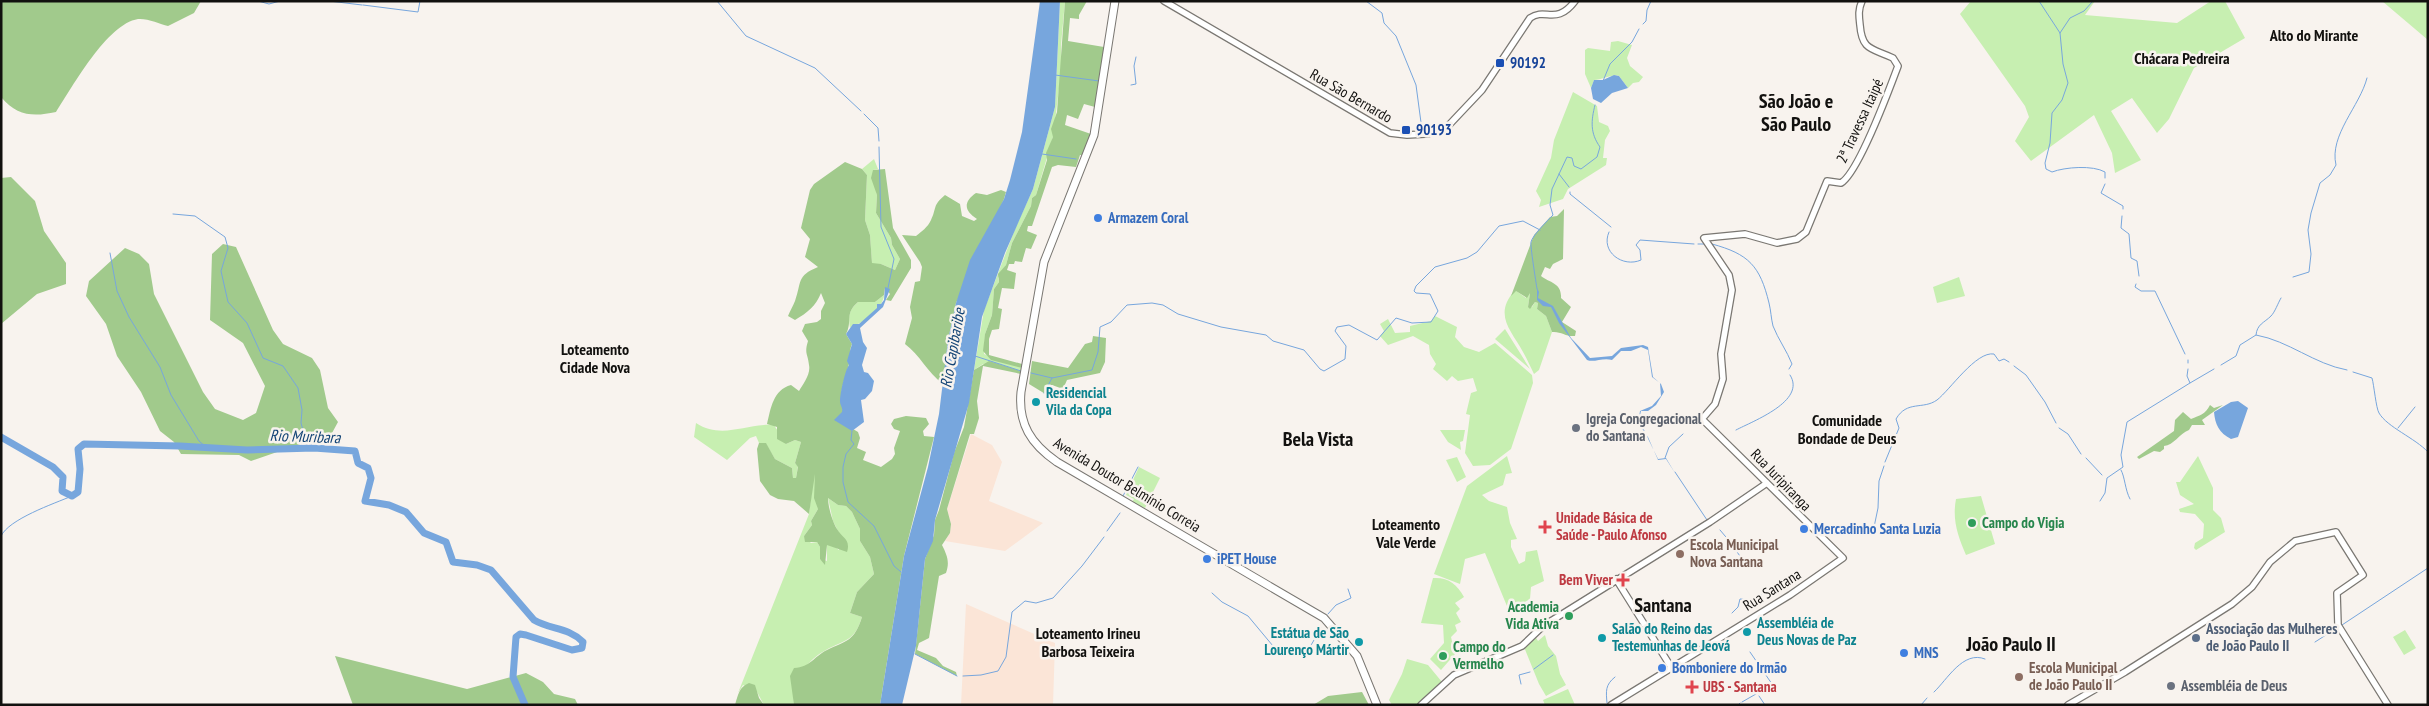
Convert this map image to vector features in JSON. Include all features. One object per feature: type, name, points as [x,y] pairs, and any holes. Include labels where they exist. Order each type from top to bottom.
[{"type":"main road","name":"Avenida Doutor Belmínio Correia","points":[[1115,1],[1094,136],[1049,247],[1040,278],[1021,392],[1020,407],[1023,423],[1036,444],[1057,462],[1318,614],[1354,651],[1377,705]]},
{"type":"street","name":"Rua São Bernardo","points":[[1164,1],[1390,133],[1407,135],[1434,133],[1448,126],[1482,90],[1530,18],[1535,15],[1559,15],[1565,12],[1575,1]]},
{"type":"street","name":"2ª Travessa Itaipé","points":[[1702,419],[1715,404],[1723,380],[1721,354],[1732,290],[1729,275],[1704,238],[1745,234],[1776,244],[1797,239],[1806,232],[1827,181],[1841,183],[1847,178],[1858,161],[1898,66],[1895,59],[1868,47],[1862,40],[1859,16],[1862,1]]},
{"type":"street","name":"Rua Juripiranga","points":[[1702,419],[1843,558]]},
{"type":"street","points":[[1421,705],[1454,675],[1522,646],[1543,626],[1710,522],[1767,483]]},
{"type":"street","points":[[2068,705],[2125,672],[2232,604],[2252,587],[2270,562],[2295,541],[2336,532],[2363,575],[2337,593],[2338,625],[2388,705]]},
{"type":"street","name":"Rua Santana","points":[[1611,705],[1791,594],[1843,558]]},
{"type":"street","points":[[1616,580],[1671,667]]},
{"type":"shaded area","points":[[971,434],[992,445],[1002,462],[989,501],[1043,523],[1005,551],[945,541],[950,533],[951,524],[947,509]]},
{"type":"shaded area","points":[[966,604],[1055,643],[1053,705],[961,705]]},
{"type":"green space","points":[[1,1],[201,1],[194,13],[168,26],[142,19],[126,23],[103,44],[81,72],[56,112],[26,114],[13,108],[1,97]]},
{"type":"green space","points":[[1065,1],[1061,45],[1061,72],[1053,137],[1036,195],[1032,198],[1031,206],[1012,243],[1006,265],[994,289],[992,315],[985,334],[984,354],[1022,368],[1021,371],[983,364],[974,370],[984,310],[1015,229],[1033,189],[1055,107],[1060,2]]},
{"type":"green space","points":[[1065,1],[1087,1],[1079,15],[1079,19],[1070,18],[1068,41],[1104,47],[1095,107],[1084,104],[1078,119],[1067,115],[1065,125],[1091,134],[1084,155],[1080,155],[1076,167],[1058,165],[1052,167],[1032,226],[1028,226],[1027,231],[1037,235],[1031,249],[1026,248],[1022,262],[1015,261],[1014,264],[1009,264],[1007,270],[1016,273],[1014,289],[1002,288],[998,308],[1002,309],[999,329],[992,330],[989,339],[989,355],[1022,364],[1022,368],[991,360],[983,351],[985,334],[992,315],[994,289],[999,282],[998,274],[1006,265],[1012,243],[1031,206],[1032,198],[1036,195],[1047,160],[1046,153],[1053,137],[1051,129],[1057,112]]},
{"type":"green space","points":[[1971,1],[2095,1],[2085,15],[2177,23],[2211,1],[2225,1],[2245,38],[2194,68],[2169,119],[2157,133],[2132,98],[2111,111],[2141,160],[2115,173],[2112,153],[2094,115],[2031,161],[2015,141],[2029,117],[2025,106],[1960,14]]},
{"type":"green space","points":[[2382,1],[2428,1],[2428,40]]},
{"type":"green space","points":[[1618,41],[1632,45],[1627,58],[1630,66],[1643,77],[1639,82],[1633,83],[1628,88],[1619,76],[1610,76],[1594,80],[1591,88],[1585,74],[1585,50],[1588,48],[1610,51],[1611,42]]},
{"type":"green space","points":[[1573,92],[1597,106],[1599,122],[1608,126],[1610,131],[1605,140],[1603,158],[1607,158],[1606,165],[1568,189],[1563,199],[1539,207],[1541,200],[1536,191],[1551,158],[1554,140]]},
{"type":"green space","points":[[874,159],[878,169],[873,170],[877,195],[876,213],[891,238],[892,245],[900,259],[895,270],[881,264],[872,264],[870,235],[865,220],[867,175],[862,169]]},
{"type":"green space","points":[[845,162],[862,169],[867,175],[865,220],[870,235],[872,263],[881,264],[895,270],[900,259],[892,245],[891,238],[876,213],[877,195],[871,178],[873,170],[885,169],[893,228],[911,260],[911,268],[891,301],[886,300],[890,294],[885,288],[884,295],[875,302],[858,302],[851,310],[846,334],[852,344],[841,398],[844,412],[852,431],[853,429],[858,432],[860,438],[857,448],[866,452],[863,460],[881,467],[892,459],[895,454],[894,448],[900,431],[894,429],[891,424],[894,419],[906,416],[926,418],[929,424],[923,431],[924,436],[934,437],[904,556],[880,705],[794,705],[790,676],[794,668],[808,664],[822,653],[853,636],[862,617],[850,613],[857,592],[874,574],[870,557],[860,541],[860,529],[852,512],[846,506],[838,505],[828,498],[833,522],[847,541],[848,548],[847,552],[827,545],[825,565],[820,559],[820,547],[817,542],[805,542],[804,536],[812,525],[811,521],[818,509],[814,498],[815,474],[809,514],[794,501],[778,499],[770,495],[760,481],[757,449],[759,443],[766,443],[775,459],[792,468],[793,478],[796,478],[798,467],[795,463],[801,442],[795,440],[786,444],[777,439],[777,427],[767,424],[774,400],[780,391],[791,385],[799,391],[806,379],[809,372],[809,361],[806,351],[808,341],[802,331],[805,324],[817,322],[821,319],[821,311],[825,303],[821,293],[811,309],[803,315],[795,320],[788,316],[801,280],[806,273],[818,267],[805,257],[810,239],[801,228],[810,190],[814,184]]},
{"type":"green space","points":[[11,177],[35,201],[44,231],[66,263],[66,284],[37,294],[1,324],[1,178]]},
{"type":"green space","points":[[1001,190],[1006,192],[1004,199],[956,303],[948,340],[943,384],[905,344],[912,318],[910,307],[915,282],[920,281],[922,267],[902,235],[916,236],[924,229],[931,220],[936,205],[945,195],[960,204],[962,216],[974,221],[977,219],[970,213],[967,206],[972,196],[976,193],[987,195]]},
{"type":"green space","points":[[1564,209],[1563,259],[1553,264],[1550,269],[1545,267],[1541,276],[1560,289],[1561,298],[1571,307],[1562,322],[1576,331],[1575,336],[1552,332],[1546,316],[1537,309],[1538,303],[1535,302],[1530,309],[1528,307],[1530,293],[1527,298],[1516,291],[1511,296],[1534,235],[1550,217],[1557,216]]},
{"type":"green space","points":[[223,244],[236,247],[273,330],[283,344],[312,358],[320,370],[328,408],[338,422],[332,433],[251,461],[239,455],[181,454],[174,442],[160,431],[141,392],[117,356],[106,324],[86,296],[89,281],[125,248],[139,254],[149,264],[154,294],[203,392],[215,409],[243,420],[256,413],[265,386],[243,343],[210,320],[212,254]]},
{"type":"green space","points":[[1959,277],[1965,296],[1937,303],[1933,287]]},
{"type":"green space","points":[[1515,290],[1526,298],[1528,293],[1530,293],[1528,307],[1532,307],[1535,302],[1538,303],[1537,309],[1546,316],[1552,332],[1539,370],[1534,374],[1506,322],[1505,307]]},
{"type":"green space","points":[[884,295],[882,303],[875,311],[864,321],[850,328],[850,314],[858,302],[875,302]]},
{"type":"green space","points":[[1435,316],[1457,327],[1455,337],[1464,347],[1479,352],[1495,343],[1532,375],[1533,383],[1511,449],[1490,465],[1473,466],[1465,453],[1470,415],[1466,414],[1471,393],[1477,391],[1473,378],[1458,381],[1452,376],[1447,381],[1433,369],[1436,364],[1430,354],[1429,345],[1413,336],[1388,345],[1380,336],[1384,331],[1380,324],[1388,319],[1395,333],[1410,332],[1410,326],[1431,321]]},
{"type":"green space","points":[[1505,329],[1530,369],[1495,339]]},
{"type":"green space","points":[[1093,336],[1106,338],[1105,362],[1100,373],[1067,380],[1063,389],[1052,385],[1047,395],[1029,384],[1032,361],[1068,368],[1085,344],[1092,342]]},
{"type":"green space","points":[[989,361],[1021,371],[1021,374],[983,366],[977,401],[979,418],[974,434],[970,434],[947,509],[951,524],[950,533],[942,545],[948,565],[946,573],[939,576],[929,638],[919,643],[917,650],[936,658],[943,666],[956,672],[957,676],[915,654],[925,559],[934,535],[935,520],[954,453],[964,427],[974,370]]},
{"type":"green space","points":[[2210,405],[2214,408],[2223,405],[2202,420],[2205,425],[2192,425],[2189,430],[2174,442],[2164,446],[2164,449],[2160,452],[2154,451],[2139,459],[2137,457],[2174,431],[2175,420],[2183,412],[2191,419],[2204,413]]},
{"type":"green space","points":[[696,423],[706,428],[725,431],[774,425],[786,444],[795,440],[801,442],[795,463],[798,466],[796,478],[793,479],[792,468],[775,459],[766,444],[759,443],[756,436],[750,438],[727,460],[694,437]]},
{"type":"green space","points":[[1440,430],[1465,430],[1463,441],[1460,442],[1461,450],[1448,442]]},
{"type":"green space","points":[[1507,456],[1512,473],[1506,474],[1503,485],[1482,495],[1489,501],[1507,507],[1510,523],[1517,539],[1511,540],[1511,547],[1519,564],[1525,561],[1526,552],[1537,550],[1544,581],[1531,587],[1530,599],[1509,611],[1485,553],[1465,559],[1460,584],[1434,574],[1467,486]]},
{"type":"green space","points":[[2198,456],[2213,488],[2213,510],[2221,518],[2225,532],[2196,550],[2194,548],[2195,543],[2203,538],[2204,524],[2195,514],[2180,512],[2179,509],[2194,504],[2180,495],[2176,482],[2180,482]]},
{"type":"green space","points":[[1457,457],[1466,477],[1457,482],[1446,460]]},
{"type":"green space","points":[[815,465],[818,509],[811,521],[812,525],[804,536],[811,543],[817,542],[820,547],[820,559],[827,561],[827,545],[831,544],[839,550],[839,533],[833,521],[828,498],[838,505],[846,506],[852,512],[860,529],[860,541],[870,557],[874,574],[857,592],[850,613],[862,617],[852,636],[819,654],[812,660],[798,681],[795,689],[794,705],[764,705],[757,692],[743,685],[738,693],[809,514]]},
{"type":"green space","points":[[1139,467],[1160,478],[1145,508],[1132,502],[1134,499],[1126,495]]},
{"type":"green space","name":"Campo do Vigia","points":[[1981,496],[1995,544],[1966,555],[1956,528],[1956,499]]},
{"type":"green space","points":[[1433,578],[1452,582],[1464,597],[1455,603],[1460,609],[1456,613],[1461,622],[1455,625],[1457,631],[1451,637],[1455,654],[1441,670],[1430,659],[1444,643],[1443,625],[1421,623]]},
{"type":"green space","points":[[2405,630],[2416,648],[2404,655],[2393,637]]},
{"type":"green space","points":[[1545,635],[1548,646],[1556,656],[1560,674],[1566,685],[1546,696],[1524,647],[1535,636],[1538,641]]},
{"type":"green space","points":[[335,656],[467,689],[526,673],[543,682],[554,694],[575,699],[578,705],[353,705]]},
{"type":"green space","points":[[1407,659],[1428,665],[1442,682],[1418,705],[1392,705],[1389,700]]},
{"type":"green space","points":[[749,683],[755,685],[759,698],[764,705],[735,705],[741,689]]},
{"type":"green space","points":[[1568,689],[1575,705],[1545,705],[1543,700]]},
{"type":"green space","points":[[1362,692],[1369,705],[1313,705],[1328,696]]},
{"type":"water","name":"Rio Capibaribe","points":[[1040,1],[1060,1],[1055,107],[1033,189],[1005,253],[982,317],[969,403],[935,520],[933,541],[925,559],[916,646],[902,705],[880,705],[904,556],[928,467],[939,414],[948,340],[956,303],[970,260],[1004,199],[1010,180],[1022,132]]},
{"type":"water","points":[[1614,75],[1619,76],[1628,88],[1612,93],[1601,103],[1593,99],[1591,88],[1594,80],[1603,80]]},
{"type":"water","points":[[885,287],[890,289],[883,307],[860,328],[863,342],[867,348],[862,365],[864,372],[868,373],[874,381],[872,391],[865,399],[861,400],[864,422],[852,431],[834,420],[842,412],[841,393],[844,377],[849,365],[847,361],[852,344],[846,334],[853,324],[859,324],[877,308],[877,304],[881,304],[884,300]]},
{"type":"water","points":[[1537,288],[1539,292],[1538,298],[1553,306],[1571,338],[1590,358],[1612,356],[1621,348],[1643,345],[1648,347],[1653,377],[1659,382],[1652,377],[1648,350],[1641,347],[1631,351],[1621,351],[1612,360],[1587,360],[1559,323],[1551,307],[1543,306],[1537,300]]},
{"type":"water","points":[[1660,383],[1664,392],[1656,405],[1648,411],[1641,411],[1641,421],[1646,434],[1638,423],[1640,411],[1652,406],[1661,396]]},
{"type":"water","points":[[2238,401],[2248,408],[2238,437],[2231,439],[2218,428],[2214,412],[2231,402]]},
{"type":"waterway","points":[[258,1],[269,4],[280,1]]},
{"type":"waterway","points":[[329,1],[362,5]]},
{"type":"waterway","points":[[363,5],[418,12],[420,1]]},
{"type":"waterway","points":[[717,1],[746,36],[815,68],[861,111]]},
{"type":"waterway","points":[[1366,1],[1382,13],[1384,23],[1396,36],[1416,85],[1422,130]]},
{"type":"waterway","points":[[1643,24],[1646,21],[1647,10],[1651,1]]},
{"type":"waterway","points":[[2039,1],[2060,33],[2063,64],[2068,83],[2062,100],[2052,113],[2050,143],[2045,163],[2046,169],[2052,172],[2071,168],[2093,168],[2105,172],[2105,178]]},
{"type":"waterway","points":[[2060,33],[2070,18],[2084,11],[2093,1]]},
{"type":"waterway","points":[[1603,81],[1610,64],[1632,42],[1639,29]]},
{"type":"waterway","points":[[1131,85],[1136,84],[1134,66],[1136,57]]},
{"type":"waterway","points":[[1055,75],[1099,81]]},
{"type":"waterway","points":[[2293,277],[2309,272],[2311,254],[2308,230],[2311,213],[2320,183],[2330,175],[2336,165],[2337,143],[2367,78]]},
{"type":"waterway","points":[[1537,289],[1531,242],[1537,232],[1553,215],[1550,205],[1552,189],[1567,157],[1572,158],[1574,166],[1581,169],[1597,157],[1600,147],[1594,137],[1592,127],[1595,105]]},
{"type":"waterway","points":[[864,114],[878,128],[879,141]]},
{"type":"waterway","points":[[879,147],[881,227],[894,259],[888,288]]},
{"type":"waterway","points":[[1042,154],[1076,159]]},
{"type":"waterway","points":[[1559,174],[1569,187]]},
{"type":"waterway","points":[[2105,184],[2101,193],[2123,206],[2123,209]]},
{"type":"waterway","points":[[1570,192],[1570,194],[1611,227]]},
{"type":"waterway","points":[[173,214],[195,216],[225,237],[228,248],[221,271],[228,302],[247,323],[263,358],[283,366],[298,388],[302,410],[301,423],[308,448]]},
{"type":"waterway","points":[[2122,216],[2121,228],[2129,234],[2131,258],[2137,261],[2139,276]]},
{"type":"waterway","points":[[1031,373],[1052,378],[1092,370],[1098,352],[1100,327],[1111,322],[1127,305],[1152,303],[1163,305],[1178,314],[1221,327],[1266,335],[1273,341],[1304,350],[1320,369],[1324,371],[1345,359],[1346,346],[1335,331],[1337,327],[1349,325],[1377,340],[1396,318],[1412,323],[1431,322],[1438,311],[1430,294],[1416,293],[1414,291],[1416,286],[1435,267],[1467,258],[1477,252],[1499,226],[1523,221],[1540,230]]},
{"type":"waterway","points":[[1609,232],[1607,239],[1610,252],[1627,262],[1641,260],[1640,250],[1636,245],[1640,240],[1694,244]]},
{"type":"waterway","points":[[1698,244],[1704,244]]},
{"type":"waterway","points":[[1712,244],[1744,257],[1757,271],[1762,280],[1770,306],[1773,326],[1792,364],[1789,369]]},
{"type":"waterway","points":[[110,253],[117,291],[129,317],[160,367],[171,395],[199,441],[207,448]]},
{"type":"waterway","points":[[2136,284],[2135,287],[2141,291],[2155,291],[2185,354]]},
{"type":"waterway","points":[[2256,335],[2259,326],[2272,314],[2281,298]]},
{"type":"waterway","points":[[2221,365],[2236,356],[2240,345],[2256,335],[2280,342],[2324,363],[2347,370]]},
{"type":"waterway","points":[[1885,462],[1899,428],[1896,419],[1900,413],[1910,407],[1926,405],[1937,400],[1971,365],[1987,355],[1994,354],[1999,361],[2004,359],[2009,362]]},
{"type":"waterway","points":[[975,356],[1021,371]]},
{"type":"waterway","points":[[2014,366],[2026,375],[2045,402],[2056,423]]},
{"type":"waterway","points":[[2188,369],[2187,376],[2190,383],[2214,369]]},
{"type":"waterway","points":[[2353,372],[2372,378],[2379,413],[2388,423],[2428,452]]},
{"type":"waterway","points":[[1736,430],[1776,409],[1785,401],[1791,393],[1793,384],[1790,375]]},
{"type":"waterway","points":[[1044,393],[1052,378]]},
{"type":"waterway","points":[[2100,501],[2105,493],[2107,478],[2123,467],[2121,455],[2127,422],[2190,383]]},
{"type":"waterway","points":[[2398,428],[2415,407]]},
{"type":"waterway","points":[[2059,428],[2068,434],[2081,454]]},
{"type":"waterway","points":[[852,431],[851,440],[854,444],[846,454],[843,467],[843,482],[848,502],[874,526],[894,566],[901,572]]},
{"type":"waterway","points":[[1665,458],[1669,447],[1683,434]]},
{"type":"waterway","name":"Rio Muribara","points":[[1,437],[53,467],[63,477],[62,491],[72,496],[78,492],[80,469],[78,449],[84,444],[180,446],[247,450],[314,448],[355,451],[358,463],[368,468],[371,478],[365,501],[389,505],[406,512],[424,533],[446,542],[453,562],[477,565],[491,570],[534,620],[565,631],[583,642],[582,648],[572,650],[526,635],[520,634],[516,637],[513,677],[525,705]]},
{"type":"waterway","points":[[2086,458],[2102,475]]},
{"type":"waterway","points":[[1873,532],[1878,508],[1879,481],[1884,466]]},
{"type":"waterway","points":[[1123,496],[1138,467]]},
{"type":"waterway","points":[[2121,470],[2130,499]]},
{"type":"waterway","points":[[1675,472],[1707,520]]},
{"type":"waterway","points":[[1,536],[22,518],[72,496]]},
{"type":"waterway","points":[[1107,531],[1120,513]]},
{"type":"waterway","points":[[1720,530],[1731,543]]},
{"type":"waterway","points":[[963,676],[981,675],[998,671],[1006,657],[1012,612],[1025,601],[1036,603],[1053,598],[1082,566],[1104,537]]},
{"type":"waterway","points":[[1735,549],[1742,559]]},
{"type":"waterway","points":[[2342,625],[2428,568]]},
{"type":"waterway","points":[[1328,614],[1336,605],[1351,598],[1348,589]]},
{"type":"waterway","points":[[1212,593],[1222,602],[1248,616],[1273,646],[1304,656]]},
{"type":"waterway","points":[[1732,613],[1738,607],[1740,599],[1752,600],[1762,594]]},
{"type":"waterway","points":[[1303,659],[1321,628]]},
{"type":"waterway","points":[[2315,642],[2337,628]]},
{"type":"waterway","points":[[1750,652],[1772,684],[1770,685]]},
{"type":"waterway","points":[[915,654],[957,676]]},
{"type":"waterway","points":[[1534,669],[1553,655]]},
{"type":"waterway","points":[[1934,692],[1963,662],[1977,657],[1985,659]]},
{"type":"waterway","points":[[1521,684],[1519,675],[1530,672]]},
{"type":"waterway","points":[[1607,703],[1607,688],[1615,677]]},
{"type":"waterway","points":[[1742,702],[1756,694]]},
{"type":"waterway","points":[[1759,696],[1765,705]]},
{"type":"waterway","points":[[1921,705],[1927,698]]},
{"type":"place","name":"90192","points":[[1500,63]]},
{"type":"place","name":"90193","points":[[1406,130]]},
{"type":"place","name":"Armazem Coral","points":[[1098,218]]},
{"type":"place","name":"Residencial Vila da Copa","points":[[1036,402]]},
{"type":"place","name":"Igreja Congregacional do Santana","points":[[1576,428]]},
{"type":"place","name":"Campo do Vigia","points":[[1972,523]]},
{"type":"place","name":"Unidade Básica de Saúde - Paulo Afonso","points":[[1545,527]]},
{"type":"place","name":"Mercadinho Santa Luzia","points":[[1804,529]]},
{"type":"place","name":"Escola Municipal Nova Santana","points":[[1680,554]]},
{"type":"place","name":"iPET House","points":[[1207,559]]},
{"type":"place","name":"Bem Viver","points":[[1623,580]]},
{"type":"place","name":"Academia Vida Ativa","points":[[1569,616]]},
{"type":"place","name":"Assembléia de Deus Novas de Paz","points":[[1747,632]]},
{"type":"place","name":"Salão do Reino das Testemunhas de Jeová","points":[[1602,638]]},
{"type":"place","name":"Associação das Mulheres de João Paulo II","points":[[2196,638]]},
{"type":"place","name":"Estátua de São Lourenço Mártir","points":[[1359,642]]},
{"type":"place","name":"MNS","points":[[1904,653]]},
{"type":"place","name":"Campo do Vermelho","points":[[1443,656]]},
{"type":"place","name":"Bomboniere do Irmão","points":[[1662,668]]},
{"type":"place","name":"Escola Municipal de João Paulo II","points":[[2019,677]]},
{"type":"place","name":"Assembléia de Deus","points":[[2171,686]]},
{"type":"place","name":"UBS - Santana","points":[[1692,687]]},
{"type":"district","name":"Alto do Mirante","points":[[2314,35]]},
{"type":"district","name":"Chácara Pedreira","points":[[2182,58]]},
{"type":"district","name":"São João e São Paulo","points":[[1796,112]]},
{"type":"district","name":"Loteamento Cidade Nova","points":[[595,358]]},
{"type":"district","name":"Comunidade Bondade de Deus","points":[[1847,429]]},
{"type":"district","name":"Bela Vista","points":[[1318,439]]},
{"type":"district","name":"Loteamento Vale Verde","points":[[1406,533]]},
{"type":"district","name":"Santana","points":[[1663,605]]},
{"type":"district","name":"Loteamento Irineu Barbosa Teixeira","points":[[1088,642]]},
{"type":"district","name":"João Paulo II","points":[[2011,644]]}]
